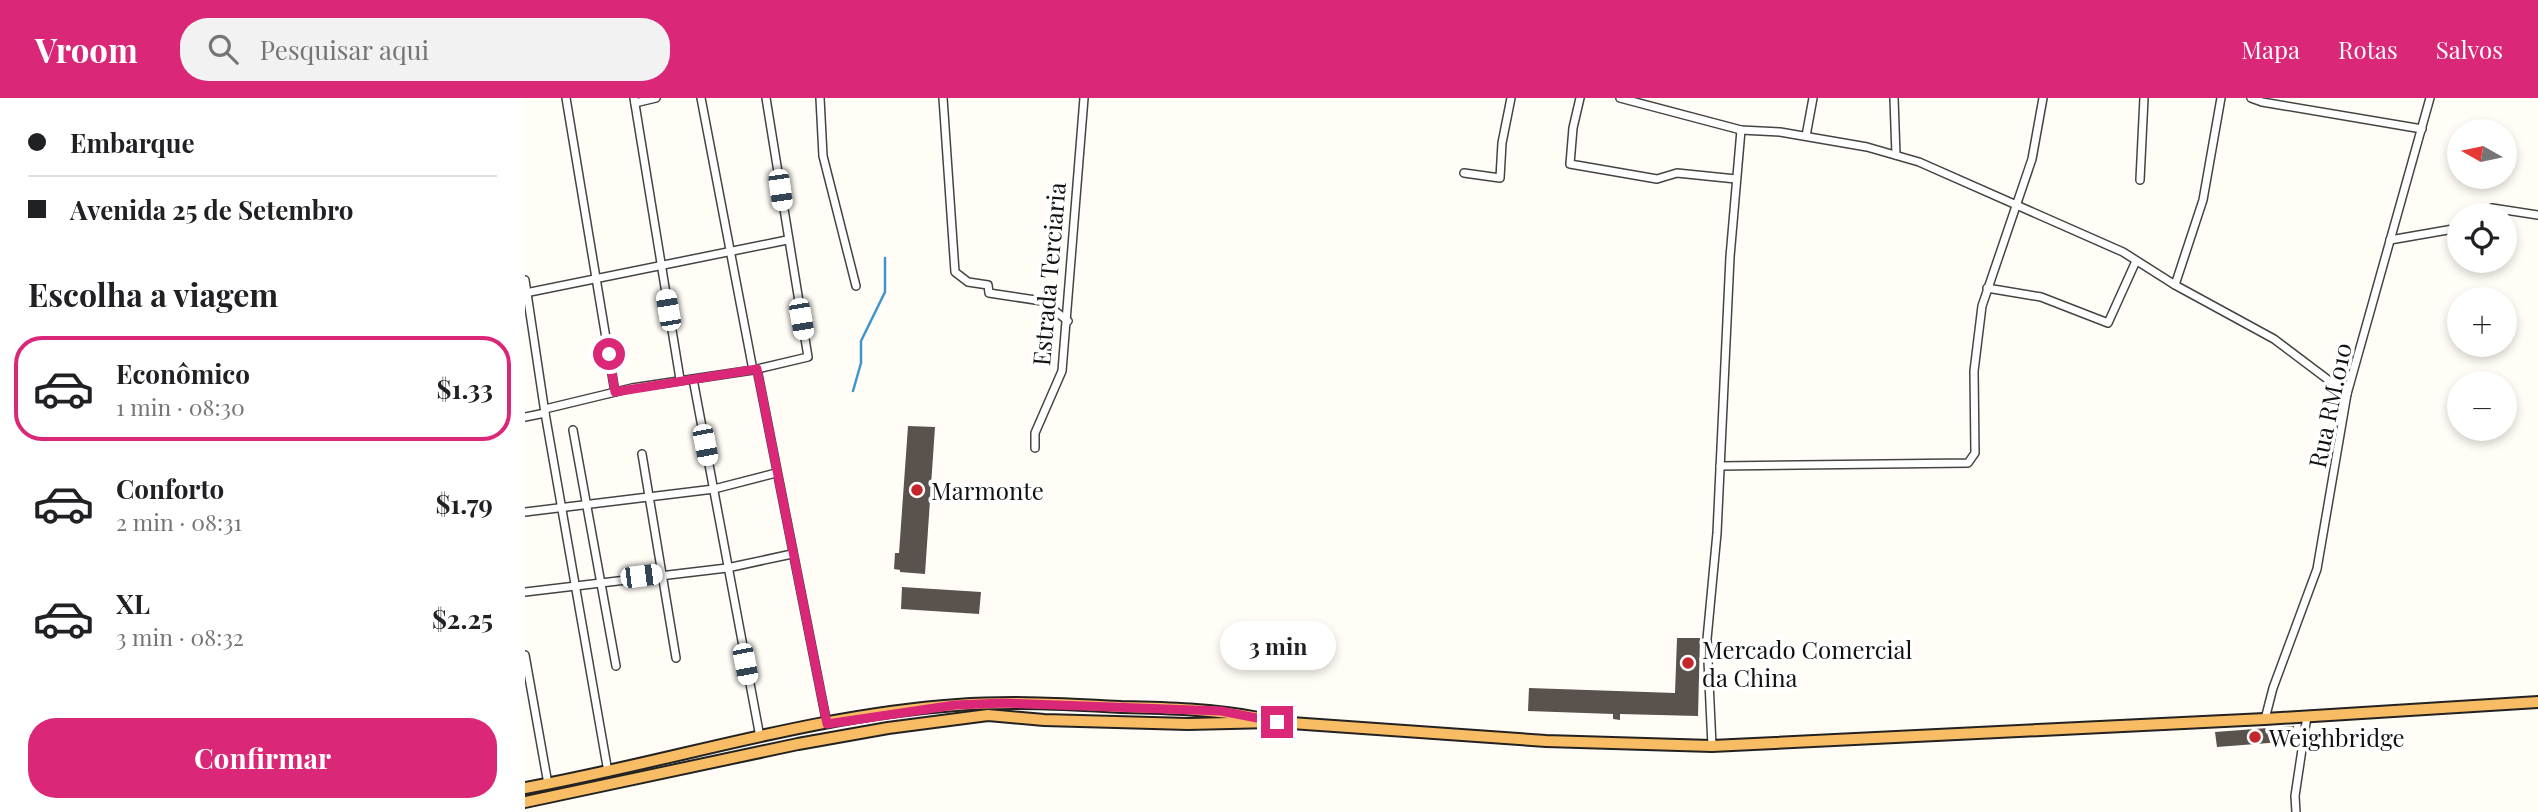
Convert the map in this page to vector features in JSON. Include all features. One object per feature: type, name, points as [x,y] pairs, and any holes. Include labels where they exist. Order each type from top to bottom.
[{"type":"highway","points":[[525,802],[798,744],[988,715],[1044,720],[1188,724],[1277,722],[1546,741],[1712,746],[2265,719],[2538,702]]},
{"type":"highway","points":[[525,788],[760,737],[944,706],[1004,703],[1221,711],[1277,722]]},
{"type":"street","points":[[566,98],[615,392]]},
{"type":"street","points":[[656,98],[635,101],[680,379]]},
{"type":"street","points":[[701,98],[728,252],[755,370],[827,724]]},
{"type":"street","points":[[525,417],[615,392],[680,379],[755,370],[808,358],[766,98]]},
{"type":"street","points":[[820,98],[823,156],[856,286]]},
{"type":"street","points":[[943,98],[955,272],[968,282],[988,285],[989,293],[1042,301],[1067,321]]},
{"type":"street","name":"Estrada Terciaria","points":[[1035,448],[1035,433],[1062,371],[1070,245],[1084,98]]},
{"type":"street","points":[[1464,173],[1500,178],[1502,143],[1511,98]]},
{"type":"street","points":[[1580,98],[1573,128],[1570,164],[1657,179],[1677,173],[1736,179]]},
{"type":"street","points":[[1620,98],[1741,130],[1806,136],[1911,160],[2123,251],[2175,285],[2274,339],[2347,394]]},
{"type":"street","points":[[1806,136],[1813,98]]},
{"type":"street","points":[[1894,98],[1896,155]]},
{"type":"street","points":[[1720,466],[1968,463],[1975,453],[1974,371],[1987,288],[2032,159],[2043,98]]},
{"type":"street","points":[[2140,180],[2144,98]]},
{"type":"street","points":[[2175,285],[2203,200],[2221,98]]},
{"type":"street","points":[[2251,98],[2422,129]]},
{"type":"street","name":"Rua RM.010","points":[[2265,719],[2273,688],[2317,569],[2347,394],[2430,98]]},
{"type":"street","points":[[1712,746],[1707,639],[1717,533],[1741,130]]},
{"type":"street","points":[[1886,153],[1911,160]]},
{"type":"street","points":[[2517,212],[2538,215]]},
{"type":"street","points":[[2390,240],[2447,227]]},
{"type":"street","points":[[526,292],[787,240]]},
{"type":"street","points":[[1987,288],[2041,297],[2108,323],[2136,261]]},
{"type":"street","points":[[525,280],[608,772]]},
{"type":"street","points":[[692,379],[760,737]]},
{"type":"street","points":[[573,430],[615,666]]},
{"type":"street","points":[[642,454],[676,658]]},
{"type":"street","points":[[525,512],[714,489],[776,473]]},
{"type":"street","points":[[525,592],[727,568],[792,554]]},
{"type":"street","points":[[525,655],[548,784]]},
{"type":"street","points":[[2296,812],[2298,769],[2307,716]]},
{"type":"building","name":"Marmonte","points":[[908,426],[935,427],[925,574],[894,569],[895,553],[899,553]]},
{"type":"building","points":[[902,587],[981,592],[979,614],[901,609]]},
{"type":"building","name":"Mercado Comercial da China","points":[[1677,638],[1700,638],[1698,716],[1620,714],[1620,720],[1613,719],[1613,714],[1528,711],[1529,688],[1675,693]]},
{"type":"building","name":"Weighbridge","points":[[2294,726],[2294,741],[2217,747],[2215,732]]},
{"type":"waterway","points":[[853,391],[861,363],[861,341],[885,292],[885,258]]},
{"type":"place","name":"Marmonte","points":[[917,490]]},
{"type":"place","name":"Mercado Comercial da China","points":[[1688,663]]},
{"type":"place","name":"Weighbridge","points":[[2255,737]]},
{"type":"route","points":[[609,354],[615,392],[680,379],[757,369],[827,724],[885,713],[955,705],[1004,703],[1221,711],[1277,722]]}]
